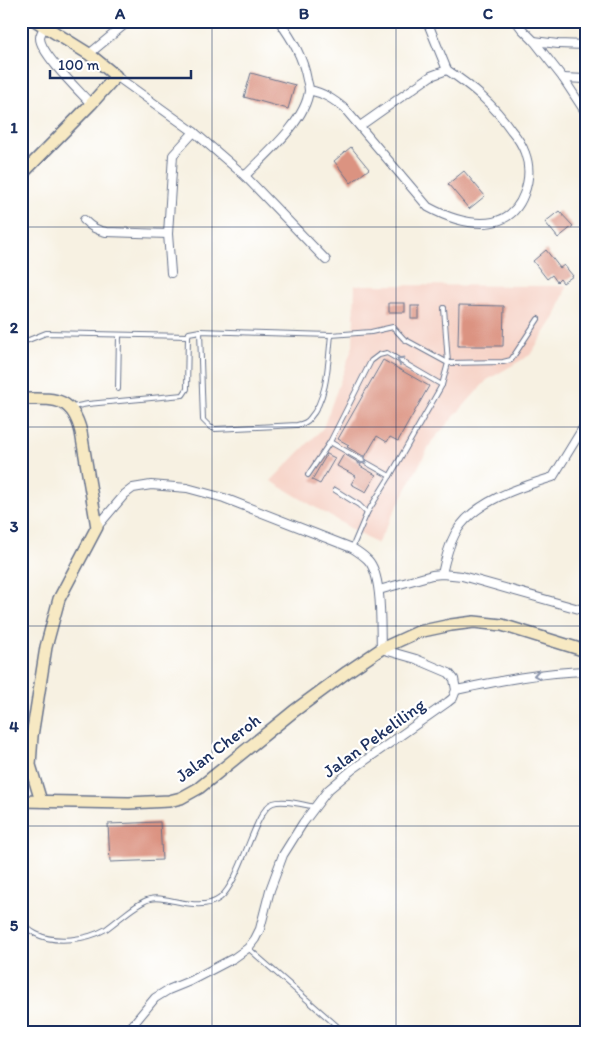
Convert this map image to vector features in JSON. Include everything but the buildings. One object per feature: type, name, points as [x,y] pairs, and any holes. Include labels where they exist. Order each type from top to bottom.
[{"type":"street","points":[[89,54],[129,21]]},
{"type":"street","points":[[245,176],[284,137],[295,123],[304,109],[309,90],[300,55],[279,21]]},
{"type":"street","points":[[309,90],[332,99],[346,109],[428,207],[444,215],[476,223],[488,223],[509,214],[519,205],[527,186],[528,166],[526,154],[520,142],[500,114],[481,95],[447,70],[427,21]]},
{"type":"street","points":[[516,21],[534,41],[586,113]]},
{"type":"street","points":[[91,104],[46,52],[41,43],[40,36],[44,23],[194,132],[245,176],[326,260]]},
{"type":"street","points":[[534,41],[586,45]]},
{"type":"street","points":[[360,126],[431,76],[447,70]]},
{"type":"street","points":[[23,169],[91,104],[116,76]]},
{"type":"street","points":[[562,78],[586,79]]},
{"type":"street","points":[[171,273],[168,234],[173,155],[194,132]]},
{"type":"street","points":[[84,220],[96,230],[106,232],[168,234]]},
{"type":"street","points":[[21,399],[50,399],[61,402],[75,414],[81,432],[97,527]]},
{"type":"street","points":[[442,574],[448,551],[456,532],[468,518],[485,505],[530,484],[553,477],[585,427]]},
{"type":"street","points":[[41,801],[26,747],[46,647],[59,599],[97,527],[125,494],[133,488],[151,485],[187,488],[224,498],[352,548],[368,560],[372,566],[379,590],[381,649],[416,659],[449,673],[454,679],[456,690],[525,676],[586,671]]},
{"type":"street","points":[[379,590],[432,575],[462,576],[586,611]]},
{"type":"street","name":"Jalan Cheroh","points":[[21,801],[129,804],[169,801],[181,798],[200,788],[294,711],[347,672],[381,649],[418,632],[474,622],[502,625],[586,651]]},
{"type":"street","name":"Jalan Pekeliling","points":[[128,1032],[155,998],[234,958],[248,948],[260,929],[270,890],[283,855],[303,823],[328,790],[353,768],[448,702],[453,698],[456,690]]},
{"type":"lane","points":[[352,548],[367,513],[442,385],[448,363],[444,308]]},
{"type":"lane","points":[[21,343],[46,333],[188,336],[189,333],[200,331],[331,335],[371,332],[393,327],[404,339],[448,363],[503,362],[511,360],[538,319]]},
{"type":"lane","points":[[200,331],[204,420],[210,428],[216,429],[296,425],[310,419],[318,406],[326,383],[331,335]]},
{"type":"lane","points":[[118,388],[119,335]]},
{"type":"lane","points":[[70,408],[88,404],[182,395],[187,389],[188,336]]},
{"type":"lane","points":[[308,475],[330,442],[372,361],[379,355],[386,352],[442,385]]},
{"type":"lane","points":[[330,442],[390,476]]},
{"type":"lane","points":[[335,490],[359,505],[367,513]]},
{"type":"lane","points":[[21,921],[36,934],[65,940],[85,937],[103,930],[151,898],[194,904],[212,903],[220,898],[228,889],[237,874],[262,813],[270,804],[282,801],[315,807]]},
{"type":"lane","points":[[248,948],[337,1026]]},
{"type":"shaded area","points":[[355,285],[567,286],[555,317],[530,355],[487,380],[432,441],[377,544],[271,481],[323,428],[353,346]]}]
